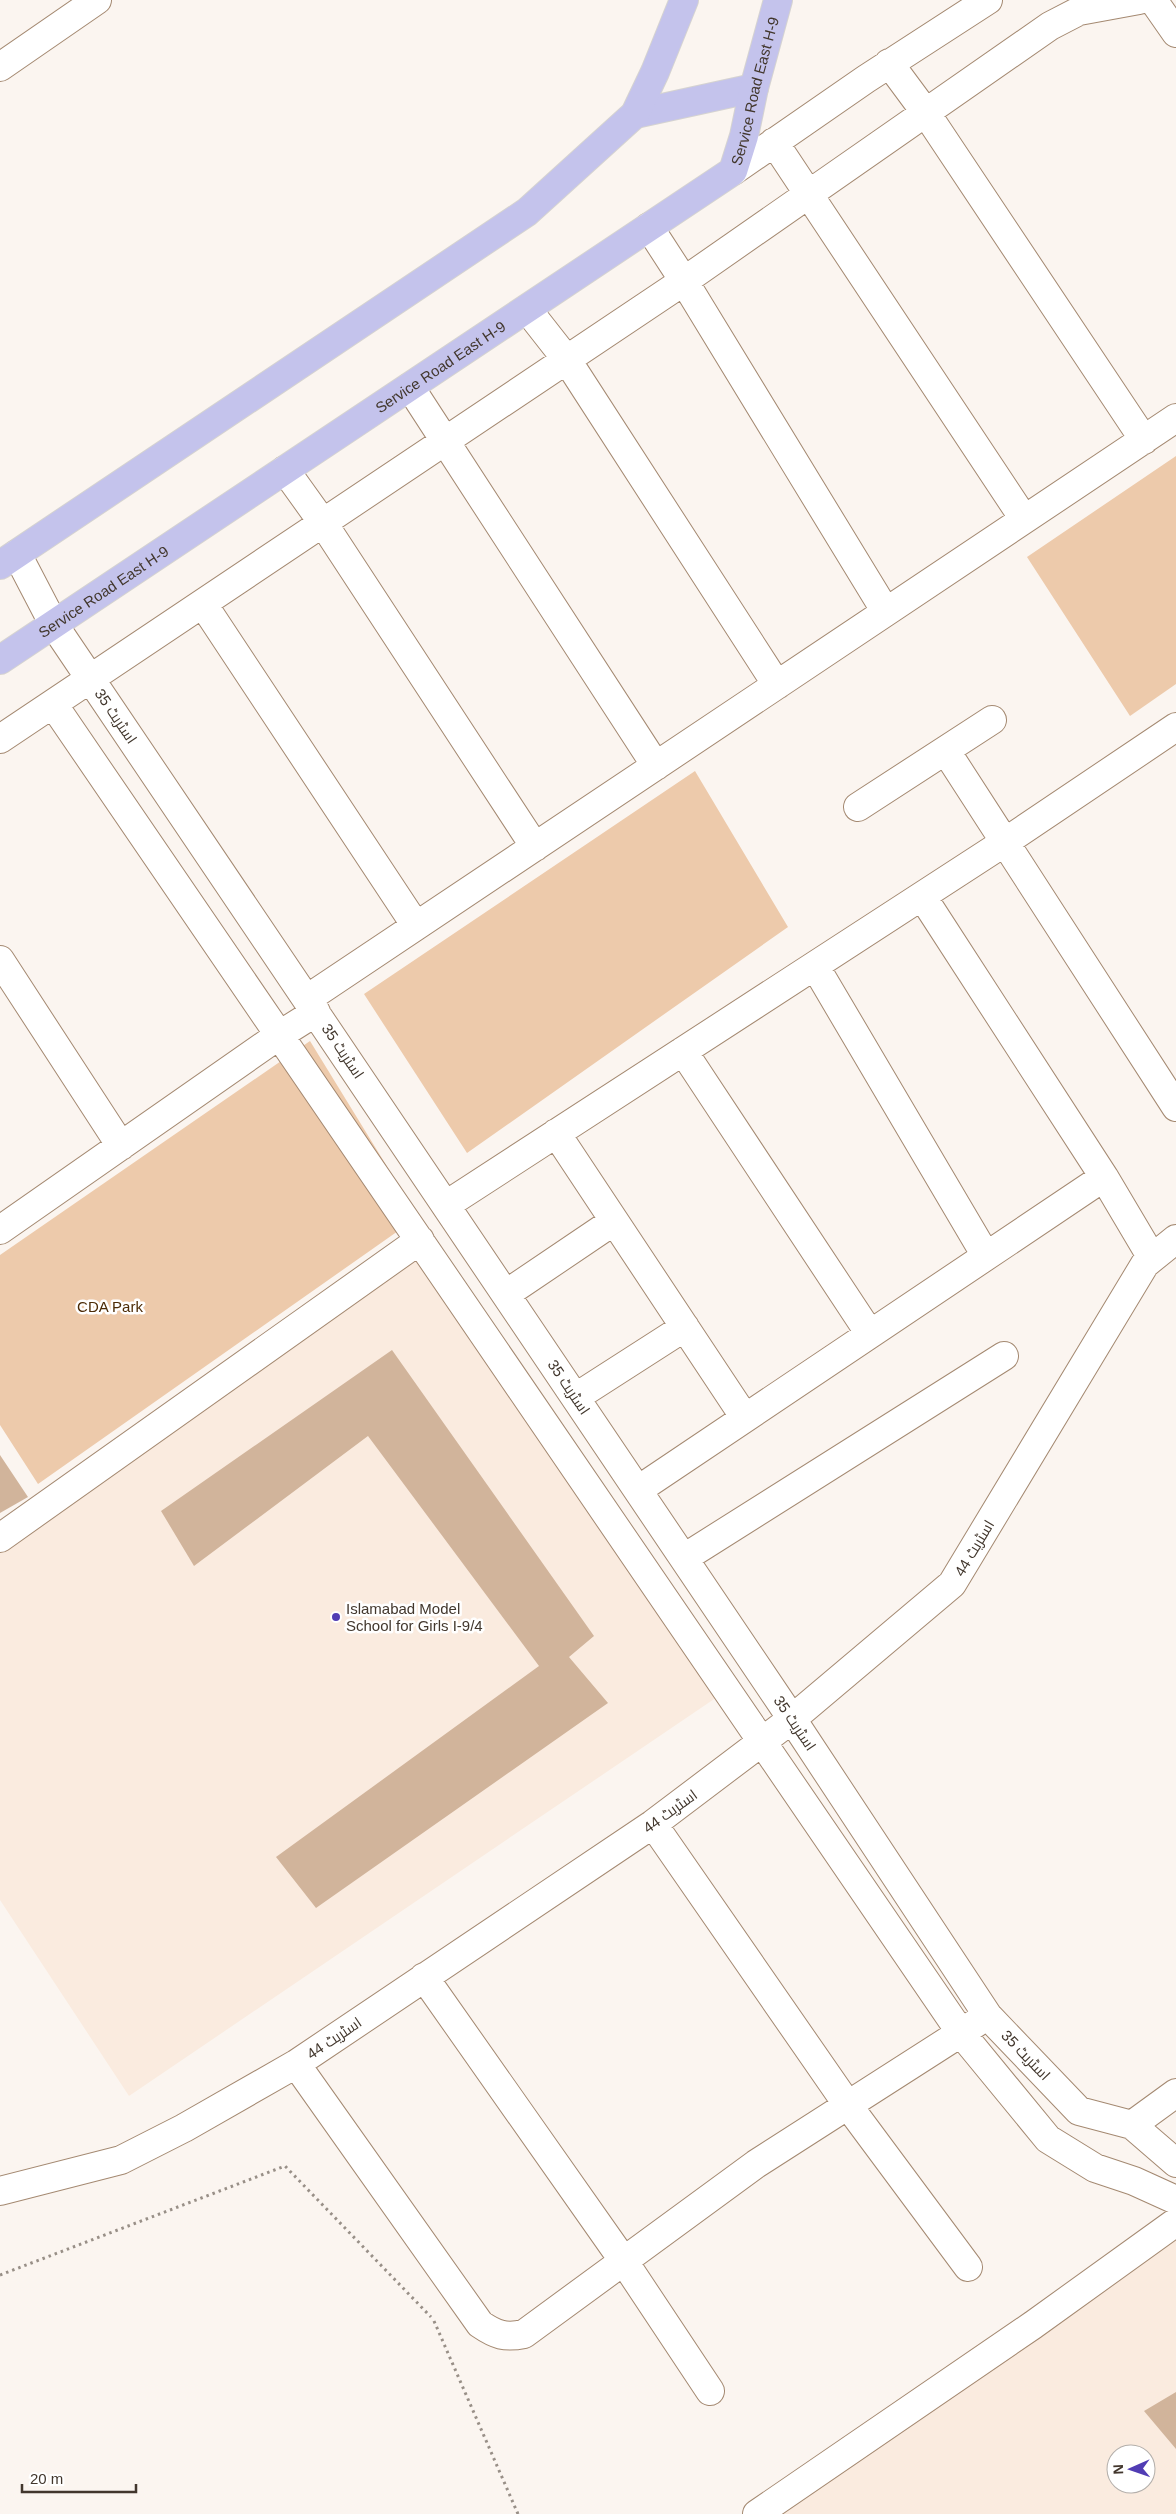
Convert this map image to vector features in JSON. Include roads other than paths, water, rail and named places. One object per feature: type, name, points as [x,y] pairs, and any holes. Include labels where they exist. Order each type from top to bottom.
[{"type":"main road","points":[[9,560],[527,212],[635,114],[655,72],[684,0]]},
{"type":"main road","name":"Service Road East H-9","points":[[0,660],[733,171],[744,136],[754,88],[778,0]]},
{"type":"main road","points":[[635,114],[754,88]]},
{"type":"street","points":[[0,67],[98,0]]},
{"type":"street","points":[[733,171],[889,63],[988,0]]},
{"type":"street","points":[[0,739],[684,281],[1050,26],[1079,11],[1138,0]]},
{"type":"street","points":[[1152,0],[1176,33]]},
{"type":"street","points":[[889,63],[926,113],[1144,440]]},
{"type":"street","points":[[774,142],[1024,519]]},
{"type":"street","points":[[649,227],[886,612]]},
{"type":"street","points":[[528,308],[566,360],[777,685]]},
{"type":"street","points":[[410,387],[656,766]]},
{"type":"street","points":[[1,1227],[278,1036],[312,1005],[416,926],[1176,418]]},
{"type":"street","points":[[286,470],[323,523],[535,847]]},
{"type":"street","name":"اسٹریٹ 35","points":[[9,560],[576,1397],[988,2016],[1079,2111],[1132,2125],[1176,2163]]},
{"type":"street","points":[[203,604],[416,926]]},
{"type":"street","points":[[53,704],[278,1036],[420,1240],[961,2033],[1048,2140],[1095,2168],[1134,2181],[1176,2200]]},
{"type":"street","points":[[858,807],[992,720]]},
{"type":"street","points":[[446,1205],[1005,842],[1176,727]]},
{"type":"street","points":[[946,751],[1176,1107]]},
{"type":"street","points":[[922,896],[1104,1177],[1152,1258]]},
{"type":"street","points":[[0,960],[121,1146]]},
{"type":"street","points":[[815,966],[986,1256]]},
{"type":"street","points":[[683,1051],[870,1334]]},
{"type":"street","points":[[556,1133],[745,1418]]},
{"type":"street","points":[[638,1490],[1104,1177]]},
{"type":"street","points":[[506,1294],[614,1220]]},
{"type":"street","name":"اسٹریٹ 44","points":[[0,2190],[122,2160],[184,2128],[296,2064],[653,1824],[792,1719],[952,1584],[1145,1264],[1176,1239]]},
{"type":"street","points":[[0,1538],[420,1240]]},
{"type":"street","points":[[576,1397],[685,1327]]},
{"type":"street","points":[[684,1558],[1004,1356]]},
{"type":"street","points":[[653,1824],[847,2104],[968,2268]]},
{"type":"street","points":[[424,1977],[623,2260],[710,2391]]},
{"type":"street","points":[[296,2064],[480,2324],[495,2334],[508,2337],[524,2334],[756,2164],[847,2104],[988,2016]]},
{"type":"street","points":[[1132,2125],[1176,2093]]},
{"type":"street","points":[[757,2514],[1032,2326],[1176,2222]]},
{"type":"place","name":"Islamabad Model School for Girls I-9/4","points":[[336,1617]]},
{"type":"park label","name":"CDA Park","points":[[110,1306]]}]
